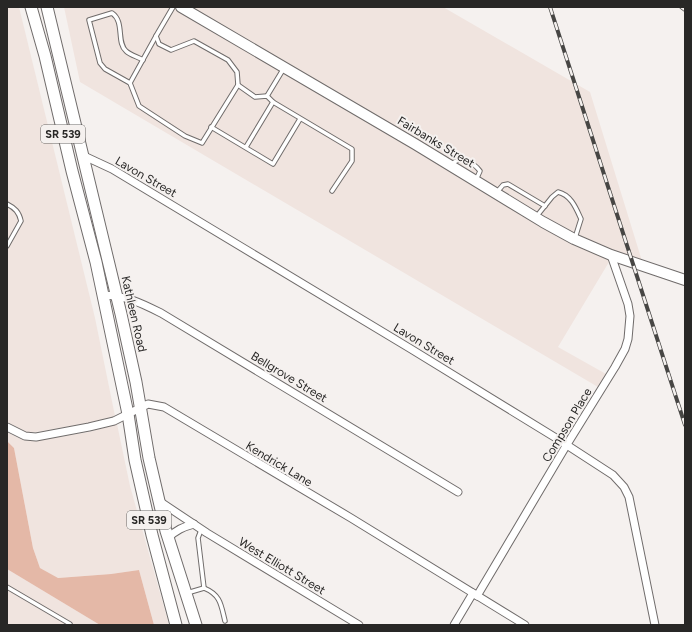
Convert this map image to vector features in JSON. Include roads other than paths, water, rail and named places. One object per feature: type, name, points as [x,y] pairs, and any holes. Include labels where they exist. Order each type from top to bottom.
[{"type":"main road","name":"SR 539","points":[[31,7],[45,56],[70,164],[96,262],[128,414],[135,460],[176,625]]},
{"type":"main road","name":"Kathleen Road","points":[[47,7],[117,296],[136,382],[159,501],[168,538],[196,625]]},
{"type":"street","name":"Fairbanks Street","points":[[181,7],[536,218],[574,239],[611,255],[685,280]]},
{"type":"street","name":"Lavon Street","points":[[84,156],[112,169],[390,336],[556,438],[566,446],[613,475],[624,487],[629,497],[655,625]]},
{"type":"street","name":"Compson Place","points":[[454,625],[475,595],[615,367],[628,339],[630,327],[628,304],[611,255]]},
{"type":"street","name":"Bellgrove Street","points":[[102,295],[137,300],[161,313],[458,492]]},
{"type":"street","name":"Kendrick Lane","points":[[7,427],[25,436],[36,437],[114,421],[148,404],[164,407],[525,625]]},
{"type":"street","name":"West Elliott Street","points":[[159,501],[201,529],[359,625]]},
{"type":"street","points":[[168,538],[182,527],[194,524]]},
{"type":"lane","points":[[130,83],[173,7]]},
{"type":"lane","points":[[143,60],[126,51],[123,46],[119,22],[116,16],[112,13],[89,20],[100,63],[105,69],[130,83],[138,106],[185,136],[202,142],[238,85],[238,72],[228,60],[194,41],[171,50],[159,44],[156,36]]},
{"type":"lane","points":[[267,96],[284,68]]},
{"type":"lane","points":[[238,85],[255,97],[267,96],[273,102],[352,149],[352,161],[332,191]]},
{"type":"lane","points":[[246,147],[273,102]]},
{"type":"lane","points":[[211,127],[273,164],[300,118]]},
{"type":"lane","points":[[496,193],[503,185],[508,184],[545,206]]},
{"type":"lane","points":[[536,218],[558,192],[562,193],[573,202],[581,219],[574,239]]},
{"type":"lane","points":[[7,204],[14,207],[20,215],[21,220],[7,246]]},
{"type":"lane","points":[[201,529],[198,538],[204,588]]},
{"type":"lane","points":[[7,586],[70,624]]},
{"type":"lane","points":[[186,594],[204,588],[212,591],[219,599],[225,621]]},
{"type":"railway","points":[[550,7],[685,425]]},
{"type":"railway","points":[[681,7],[685,10]]}]
